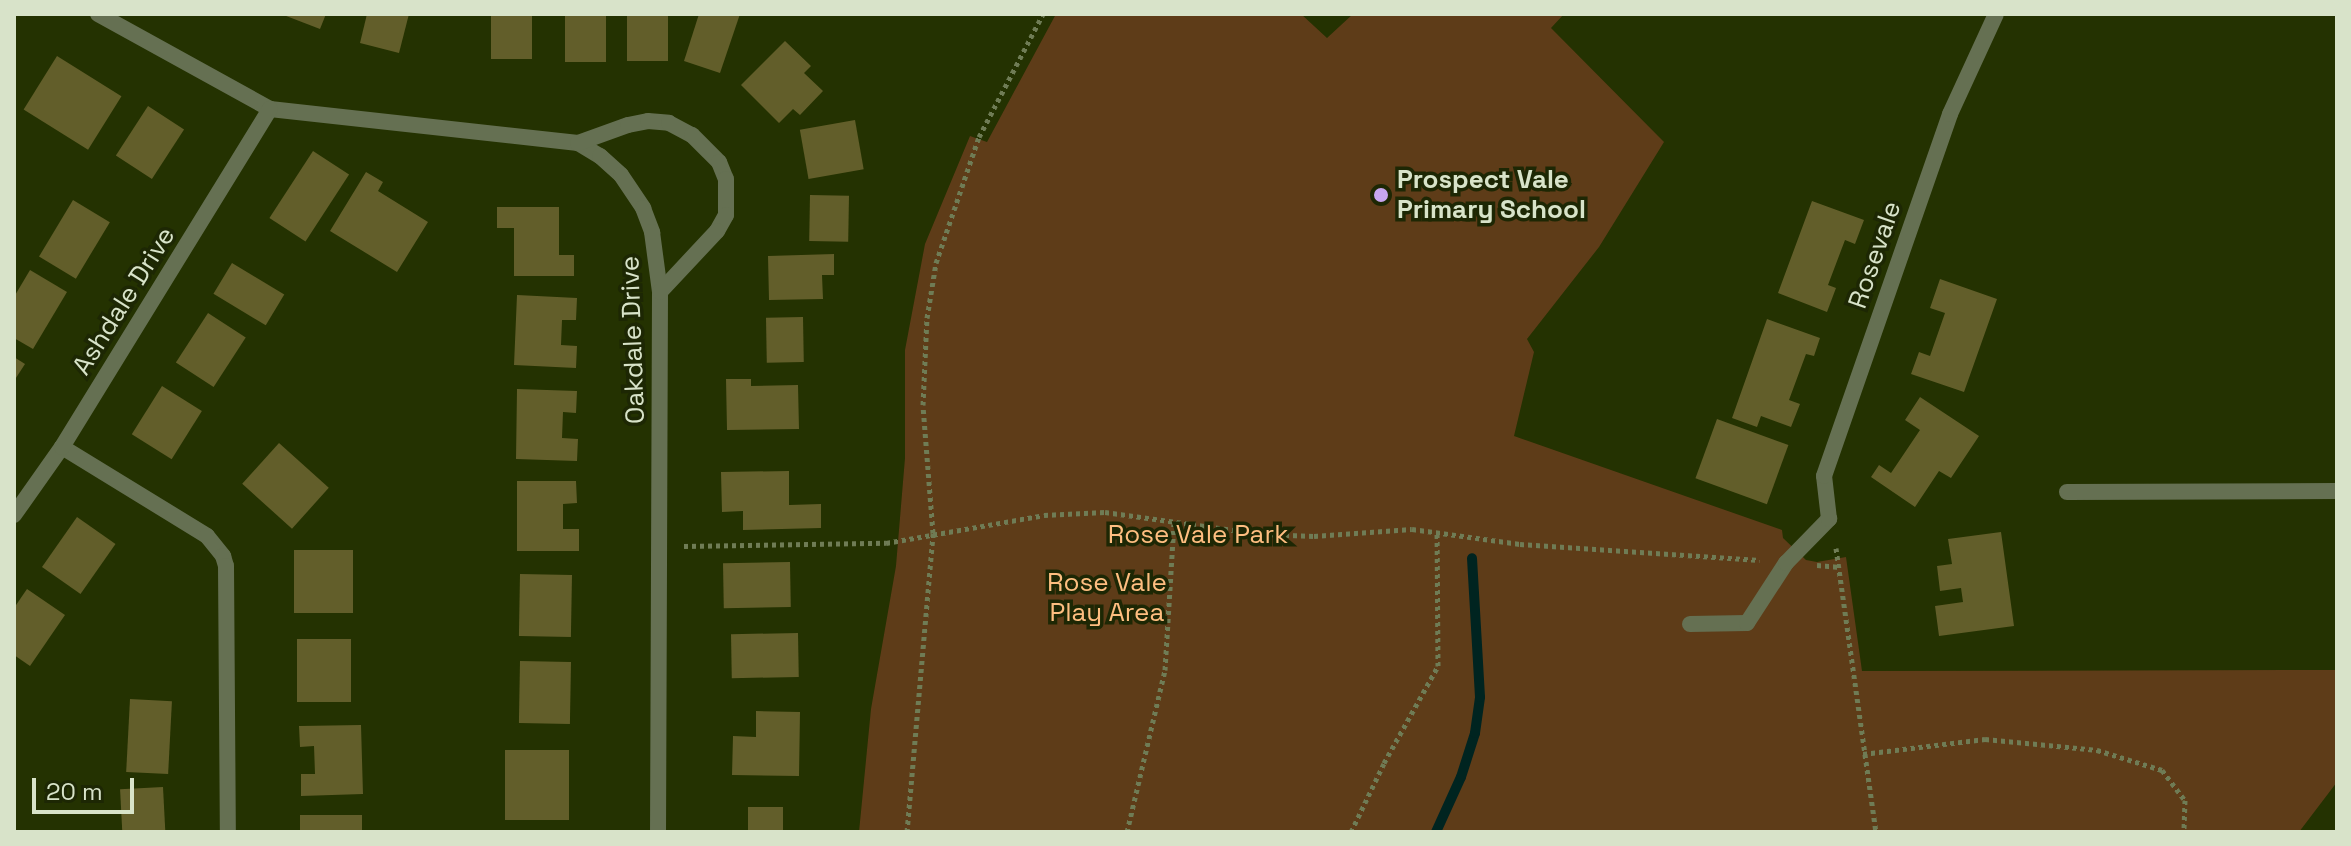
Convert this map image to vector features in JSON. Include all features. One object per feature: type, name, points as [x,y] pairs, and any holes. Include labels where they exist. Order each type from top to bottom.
[{"type":"street","name":"Oakdale Drive","points":[[98,14],[270,109],[578,143],[600,156],[621,175],[643,208],[658,259],[660,292],[658,832]]},
{"type":"street","name":"Rosevale","points":[[1829,519],[1824,476],[1950,114],[1996,14]]},
{"type":"street","name":"Ashdale Drive","points":[[14,515],[62,447],[270,109]]},
{"type":"street","points":[[578,143],[628,125],[648,121],[669,123],[692,135],[719,162],[726,179],[726,215],[700,251],[660,292]]},
{"type":"street","points":[[62,447],[207,536],[223,556],[226,566],[228,832]]},
{"type":"street","points":[[2067,492],[2337,491]]},
{"type":"street","points":[[1690,624],[1747,623],[1786,563],[1829,519]]},
{"type":"path","points":[[907,832],[933,533],[923,405],[927,318],[936,263],[979,137],[1043,14]]},
{"type":"path","points":[[1104,519],[1105,512]]},
{"type":"path","points":[[661,546],[886,543],[1044,515],[1105,512],[1174,524],[1314,536],[1412,529],[1520,544],[1713,555],[1840,567]]},
{"type":"path","points":[[1829,519],[1840,567],[1876,832]]},
{"type":"path","points":[[1127,832],[1165,670],[1174,524]]},
{"type":"path","points":[[1351,832],[1384,763],[1438,666],[1437,531]]},
{"type":"path","points":[[1863,754],[1985,739],[2097,750],[2162,770],[2185,800],[2184,832]]},
{"type":"green space","name":"Rose Vale Park","points":[[1056,14],[1301,14],[1327,38],[1353,14],[1564,14],[1551,28],[1664,142],[1599,247],[1527,339],[1534,352],[1514,436],[1782,530],[1783,538],[1806,560],[1817,562],[1846,557],[1862,671],[2337,670],[2337,782],[2299,832],[859,832],[871,709],[896,566],[905,458],[905,350],[925,244],[970,136],[987,142]]},
{"type":"building","points":[[281,14],[326,14],[320,29]]},
{"type":"building","points":[[367,14],[409,14],[399,53],[360,43]]},
{"type":"building","points":[[491,14],[532,14],[532,59],[491,59]]},
{"type":"building","points":[[565,14],[606,14],[606,62],[565,62]]},
{"type":"building","points":[[627,14],[668,14],[668,61],[627,61]]},
{"type":"building","points":[[699,14],[740,14],[720,73],[684,61]]},
{"type":"building","points":[[785,41],[811,66],[804,73],[823,91],[800,115],[793,109],[779,123],[741,85]]},
{"type":"building","points":[[57,56],[121,96],[88,150],[24,109]]},
{"type":"building","points":[[148,106],[184,129],[152,179],[116,155]]},
{"type":"building","points":[[855,120],[864,169],[809,179],[800,130]]},
{"type":"building","points":[[313,151],[349,174],[305,242],[269,218]]},
{"type":"building","points":[[366,172],[383,182],[378,191],[428,222],[397,272],[330,231]]},
{"type":"building","points":[[810,195],[849,196],[848,242],[809,241]]},
{"type":"building","points":[[73,200],[110,222],[76,279],[39,257]]},
{"type":"building","points":[[1812,201],[1864,220],[1855,244],[1845,240],[1828,285],[1836,288],[1827,312],[1778,293]]},
{"type":"building","points":[[497,207],[559,207],[559,255],[574,255],[574,276],[514,276],[514,228],[497,228]]},
{"type":"building","points":[[834,254],[834,275],[822,275],[823,299],[769,300],[768,256]]},
{"type":"building","points":[[232,263],[284,294],[266,325],[213,294]]},
{"type":"building","points":[[30,270],[67,292],[33,349],[14,338],[14,297]]},
{"type":"building","points":[[1940,279],[1997,299],[1964,392],[1911,374],[1919,352],[1930,356],[1945,313],[1930,308]]},
{"type":"building","points":[[517,295],[577,298],[576,320],[562,320],[561,345],[577,346],[576,368],[514,365]]},
{"type":"building","points":[[208,313],[246,338],[214,387],[176,362]]},
{"type":"building","points":[[803,317],[804,362],[767,363],[766,318]]},
{"type":"building","points":[[1767,319],[1820,338],[1814,356],[1806,354],[1789,400],[1800,404],[1791,427],[1761,416],[1757,427],[1732,418]]},
{"type":"building","points":[[14,357],[25,364],[14,381]]},
{"type":"building","points":[[726,379],[751,379],[751,386],[798,385],[799,429],[727,430]]},
{"type":"building","points":[[162,386],[202,411],[172,459],[132,434]]},
{"type":"building","points":[[517,389],[577,391],[576,413],[563,412],[562,438],[578,439],[577,461],[516,459]]},
{"type":"building","points":[[1920,397],[1979,436],[1951,478],[1939,471],[1915,507],[1871,477],[1879,465],[1891,473],[1920,430],[1905,420]]},
{"type":"building","points":[[1717,419],[1788,445],[1767,504],[1695,478]]},
{"type":"building","points":[[279,443],[329,488],[292,529],[242,484]]},
{"type":"building","points":[[789,471],[789,505],[821,504],[821,528],[743,530],[743,511],[722,512],[721,472]]},
{"type":"building","points":[[517,481],[576,481],[577,503],[563,504],[563,529],[579,529],[579,551],[517,551]]},
{"type":"building","points":[[77,517],[116,544],[81,594],[42,567]]},
{"type":"building","points":[[2001,532],[2014,626],[1939,636],[1935,606],[1963,602],[1961,588],[1940,591],[1937,566],[1952,564],[1948,539]]},
{"type":"building","points":[[294,550],[353,550],[353,613],[294,613]]},
{"type":"building","points":[[790,562],[791,607],[724,608],[723,563]]},
{"type":"building","points":[[520,574],[572,575],[571,637],[519,636]]},
{"type":"building","points":[[27,589],[65,615],[30,666],[14,655],[14,608]]},
{"type":"building","points":[[798,633],[799,677],[732,678],[731,634]]},
{"type":"building","points":[[297,639],[351,639],[351,702],[297,702]]},
{"type":"building","points":[[520,661],[571,662],[570,724],[519,723]]},
{"type":"building","points":[[130,699],[172,701],[168,774],[126,772]]},
{"type":"building","points":[[756,711],[800,712],[799,776],[732,775],[733,736],[756,737]]},
{"type":"building","points":[[361,725],[363,794],[301,796],[301,774],[315,774],[314,746],[300,747],[299,726]]},
{"type":"building","points":[[505,750],[569,750],[569,820],[505,820]]},
{"type":"building","points":[[163,787],[165,832],[122,832],[120,789]]},
{"type":"building","points":[[748,807],[783,807],[783,832],[748,832]]},
{"type":"building","points":[[300,815],[362,815],[362,832],[300,832]]},
{"type":"waterway","points":[[1436,832],[1461,777],[1475,733],[1480,697],[1472,558]]},
{"type":"place","name":"Prospect Vale Primary School","points":[[1381,195]]},
{"type":"park label","name":"Rose Vale Play Area","points":[[1107,598]]}]
